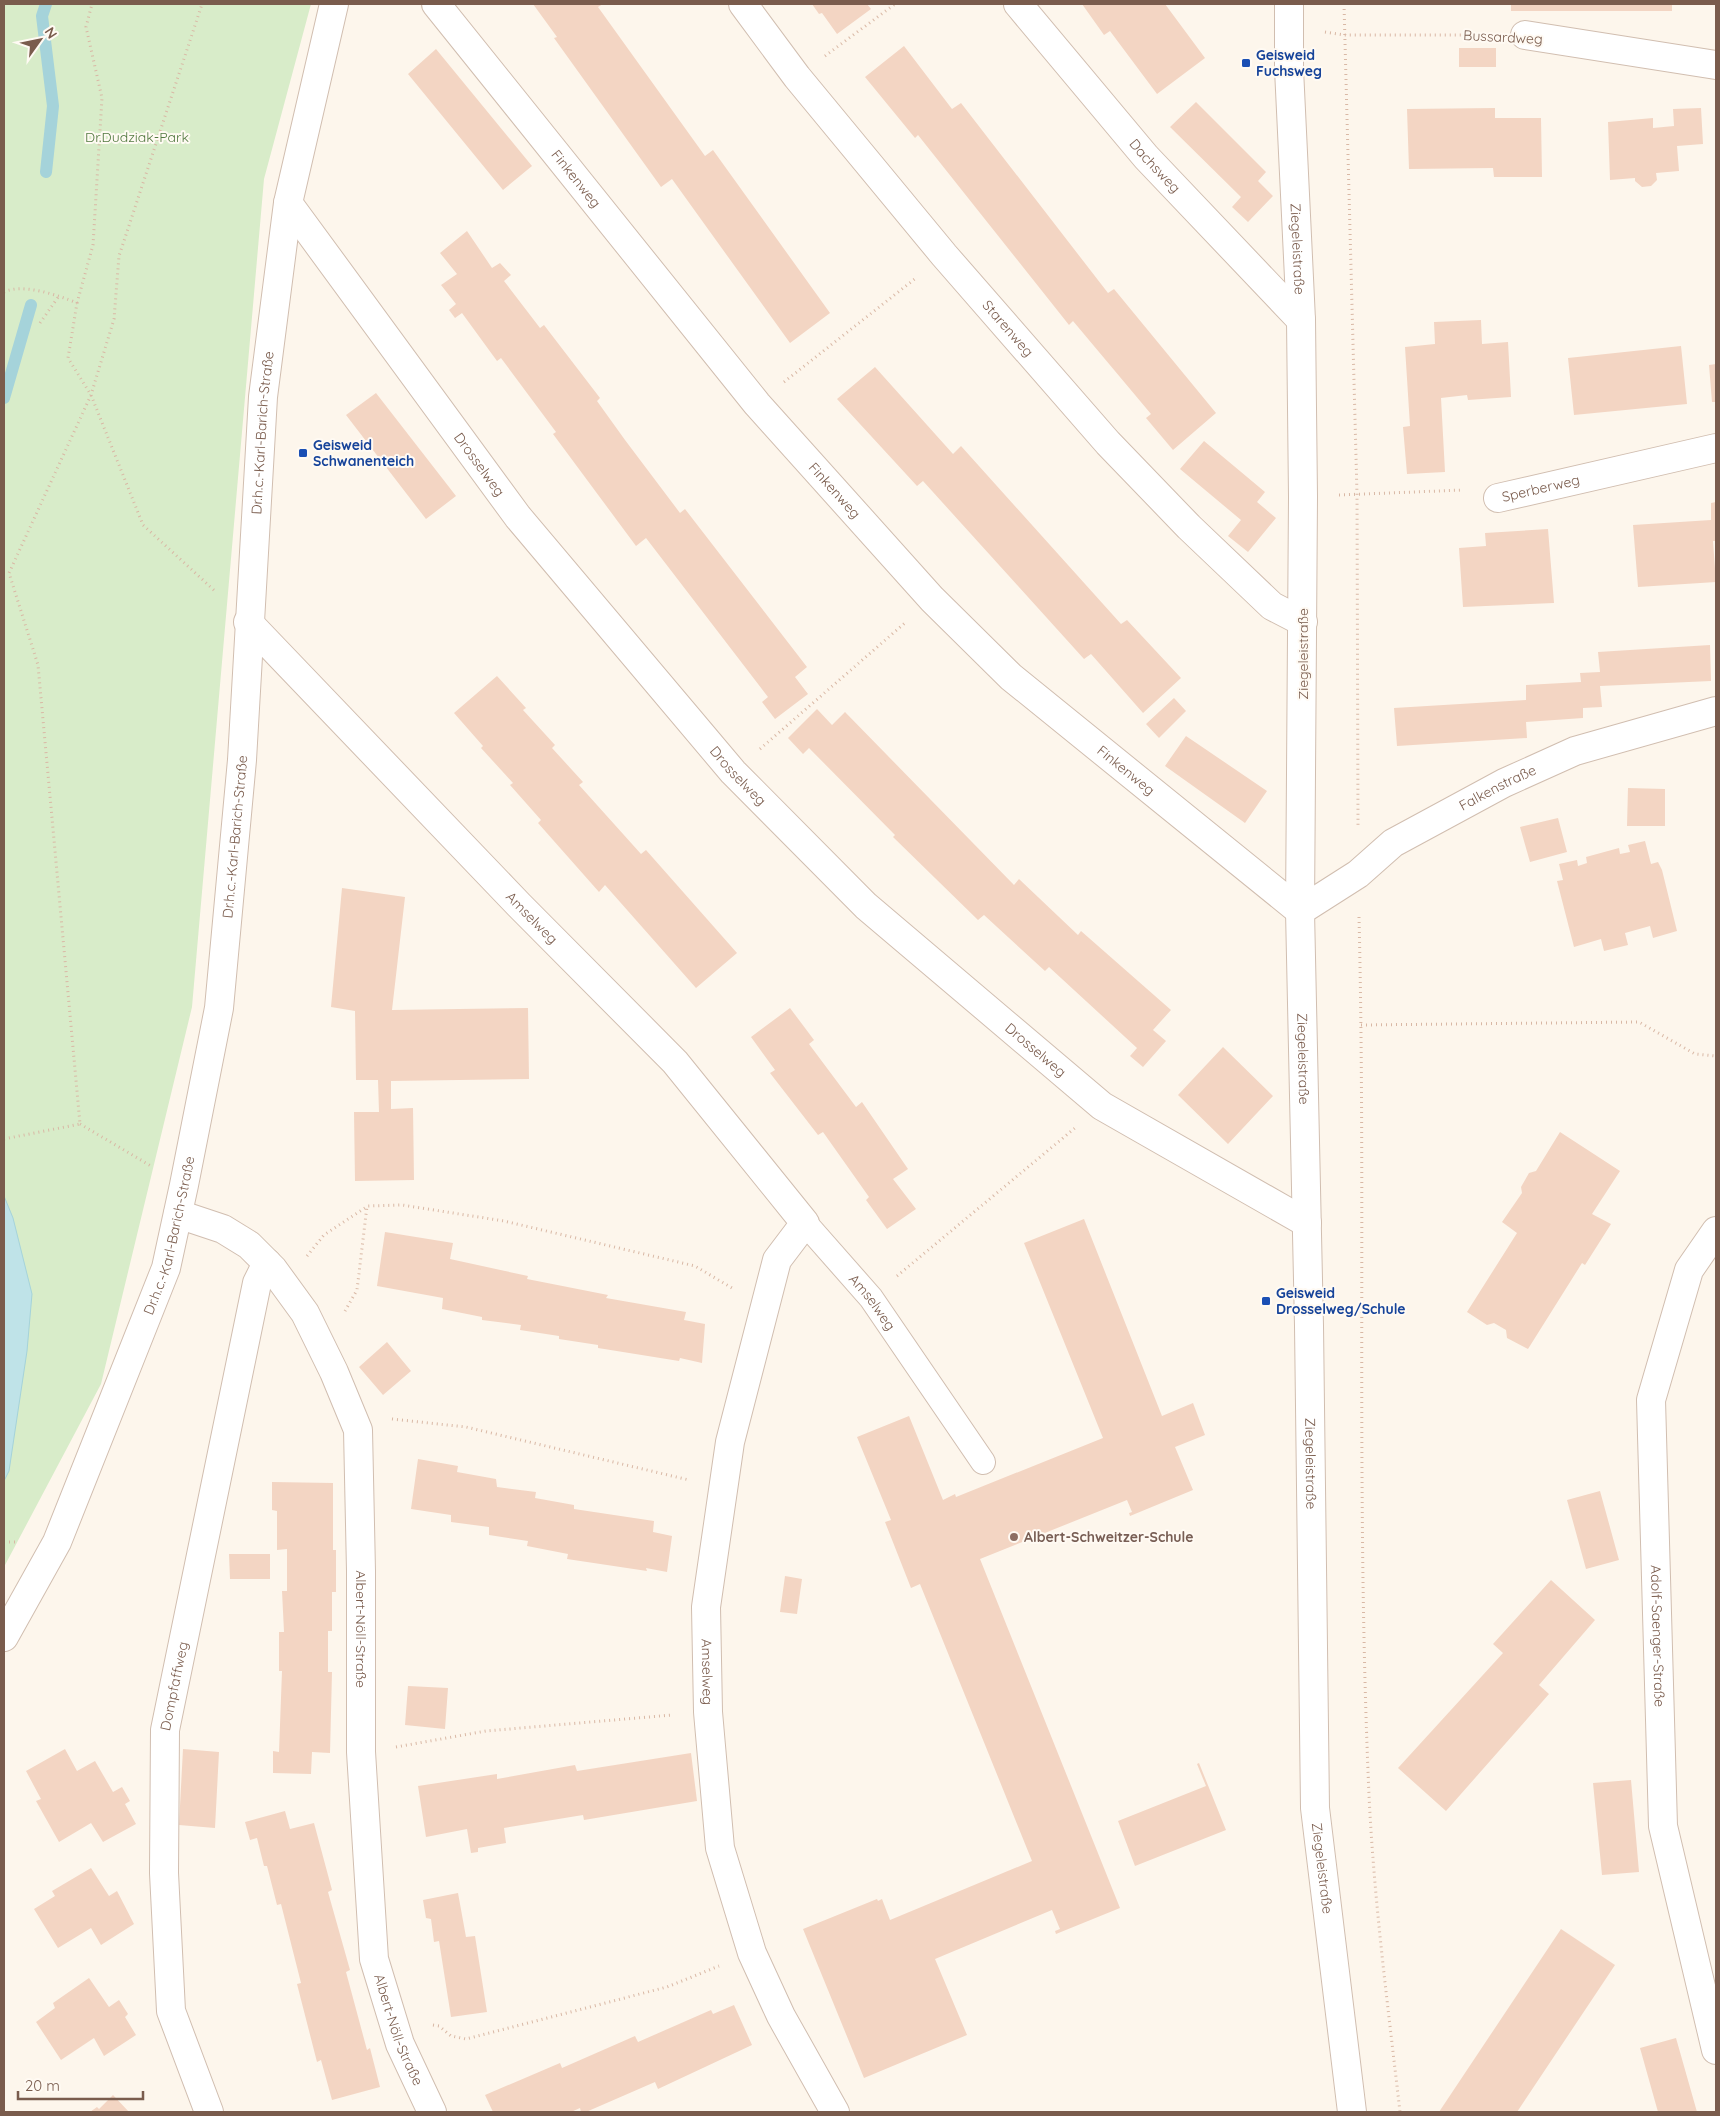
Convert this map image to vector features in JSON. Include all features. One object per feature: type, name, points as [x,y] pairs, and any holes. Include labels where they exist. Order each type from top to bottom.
[{"type":"street","name":"Dr.h.c.-Karl-Barich-Straße","points":[[4,1637],[57,1542],[166,1268],[184,1185],[219,1008],[242,760],[248,622],[263,397],[288,203],[334,4]]},
{"type":"street","name":"Finkenweg","points":[[436,4],[757,404],[932,599],[1012,677],[1300,911]]},
{"type":"street","name":"Starenweg","points":[[743,4],[797,77],[944,255],[1108,443],[1189,527],[1272,606],[1303,622]]},
{"type":"street","name":"Dachsweg","points":[[1018,4],[1146,157],[1301,320]]},
{"type":"street","name":"Ziegeleistraße","points":[[1289,15],[1289,69],[1301,320],[1304,497],[1300,911],[1307,1223],[1315,1808],[1352,2112]]},
{"type":"street","name":"Bussardweg","points":[[1524,36],[1716,66]]},
{"type":"street","name":"Drosselweg","points":[[288,203],[518,517],[733,772],[866,906],[1102,1106],[1307,1223]]},
{"type":"street","name":"Sperberweg","points":[[1498,498],[1716,448]]},
{"type":"street","name":"Amselweg","points":[[248,622],[519,905],[675,1062],[805,1223],[777,1260],[730,1442],[706,1607],[708,1712],[720,1848],[752,1953],[781,2016],[835,2112]]},
{"type":"street","name":"Falkenstraße","points":[[1300,911],[1358,874],[1393,843],[1504,782],[1575,751],[1716,710]]},
{"type":"street","name":"Albert-Nöll-Straße","points":[[178,1214],[223,1229],[250,1245],[267,1263],[305,1313],[334,1372],[358,1430],[361,1571],[361,1752],[374,1959],[400,2044],[432,2112]]},
{"type":"street","name":"Adolf-Saenger-Straße","points":[[1716,1231],[1689,1270],[1651,1400],[1663,1826],[1716,2050]]},
{"type":"street","name":"Dompfaffweg","points":[[209,2112],[171,2011],[164,1873],[165,1730],[257,1283],[267,1263]]},
{"type":"lane","name":"Amselweg","points":[[805,1223],[871,1298],[983,1462]]},
{"type":"path","points":[[92,4],[86,27],[102,98],[93,245],[77,303],[68,358],[91,395],[143,525],[248,622]]},
{"type":"path","points":[[80,1124],[38,665],[9,574],[91,395],[114,319],[119,256],[202,4]]},
{"type":"path","points":[[797,77],[895,4]]},
{"type":"path","points":[[1344,4],[1358,494],[1358,874],[1361,1025],[1363,1599],[1369,1788],[1382,1962],[1400,2112]]},
{"type":"path","name":"Bussardweg","points":[[1289,15],[1344,35],[1524,36]]},
{"type":"path","points":[[757,404],[944,255]]},
{"type":"path","points":[[4,292],[13,288],[59,296],[77,303]]},
{"type":"path","points":[[40,323],[59,296]]},
{"type":"path","name":"Sperberweg","points":[[1304,497],[1470,490],[1498,498]]},
{"type":"path","points":[[733,772],[932,599]]},
{"type":"path","points":[[1361,1025],[1639,1022],[1695,1054],[1716,1056]]},
{"type":"path","points":[[871,1298],[1102,1106]]},
{"type":"path","points":[[4,1139],[80,1124],[184,1185]]},
{"type":"path","points":[[301,1263],[324,1234],[368,1206],[402,1204],[504,1221],[695,1266],[734,1289]]},
{"type":"path","points":[[317,1338],[331,1330],[357,1290],[368,1206]]},
{"type":"path","points":[[387,1418],[466,1427],[723,1488]]},
{"type":"path","points":[[398,1746],[486,1731],[708,1712]]},
{"type":"path","points":[[439,2026],[452,2036],[466,2040],[667,1987],[752,1953]]},
{"type":"green space","name":"Dr.Dudziak-Park","points":[[4,4],[311,4],[264,179],[192,1007],[101,1384],[4,1567]]},
{"type":"water","points":[[4,1196],[13,1218],[32,1294],[27,1351],[9,1471],[4,1481]]},
{"type":"building","points":[[533,4],[603,4],[598,7],[705,156],[713,150],[830,313],[790,343],[672,179],[661,187],[554,38],[557,37]]},
{"type":"building","points":[[812,4],[867,4],[871,9],[837,34],[822,13],[819,14]]},
{"type":"building","points":[[1082,4],[1165,4],[1205,58],[1157,94],[1110,31],[1104,35]]},
{"type":"building","points":[[1511,4],[1672,4],[1672,11],[1511,11]]},
{"type":"building","points":[[904,46],[952,109],[961,103],[1108,293],[1114,289],[1216,413],[1173,450],[1146,418],[1151,414],[1073,321],[1069,325],[918,135],[915,138],[865,77]]},
{"type":"building","points":[[1459,48],[1496,48],[1496,67],[1459,67]]},
{"type":"building","points":[[436,49],[532,166],[503,190],[408,74]]},
{"type":"building","points":[[1196,102],[1266,172],[1258,181],[1273,196],[1248,222],[1232,207],[1241,197],[1170,127]]},
{"type":"building","points":[[1495,108],[1495,118],[1541,118],[1542,177],[1494,177],[1493,168],[1409,169],[1407,109]]},
{"type":"building","points":[[1701,108],[1703,144],[1677,146],[1679,171],[1656,173],[1657,180],[1651,186],[1642,187],[1635,181],[1635,178],[1610,180],[1608,122],[1653,118],[1653,128],[1674,126],[1673,109]]},
{"type":"building","points":[[467,231],[492,268],[500,263],[511,275],[504,281],[540,328],[544,325],[600,398],[597,401],[680,513],[685,509],[807,667],[795,677],[808,694],[775,719],[762,702],[768,697],[646,538],[636,546],[553,434],[556,432],[501,358],[497,361],[462,313],[455,318],[449,310],[456,304],[441,285],[457,274],[440,253]]},
{"type":"building","points":[[1481,320],[1482,344],[1508,342],[1511,397],[1468,400],[1467,395],[1441,398],[1445,472],[1407,474],[1403,427],[1410,426],[1405,347],[1435,344],[1434,322]]},
{"type":"building","points":[[1681,346],[1687,404],[1574,415],[1568,358]]},
{"type":"building","points":[[1716,364],[1716,402],[1712,402],[1709,365]]},
{"type":"building","points":[[875,367],[953,454],[961,446],[1121,624],[1127,620],[1181,678],[1143,713],[1091,654],[1084,659],[923,481],[917,486],[837,399]]},
{"type":"building","points":[[376,393],[456,496],[426,519],[346,415]]},
{"type":"building","points":[[1204,441],[1265,492],[1257,502],[1276,518],[1248,552],[1228,536],[1241,520],[1180,469]]},
{"type":"building","points":[[1716,502],[1716,541],[1713,541],[1716,582],[1638,587],[1633,525],[1711,520],[1711,503]]},
{"type":"building","points":[[1548,529],[1554,603],[1463,607],[1459,548],[1486,546],[1485,533]]},
{"type":"building","points":[[1710,645],[1711,681],[1600,686],[1602,707],[1583,708],[1583,718],[1526,722],[1527,738],[1397,746],[1394,708],[1526,700],[1526,685],[1581,682],[1580,673],[1600,672],[1598,652]]},
{"type":"building","points":[[497,676],[526,708],[523,710],[555,745],[552,748],[583,782],[579,785],[641,854],[646,850],[737,953],[696,988],[605,885],[599,892],[538,823],[541,820],[510,785],[513,783],[481,748],[483,746],[454,713]]},
{"type":"building","points":[[1174,698],[1186,711],[1159,738],[1146,724]]},
{"type":"building","points":[[817,709],[832,725],[845,712],[1014,885],[1019,879],[1078,935],[1081,931],[1171,1010],[1153,1030],[1166,1041],[1143,1067],[1130,1056],[1137,1048],[1049,967],[1045,971],[984,915],[978,920],[893,837],[895,835],[809,748],[803,754],[788,738]]},
{"type":"building","points":[[1186,736],[1267,791],[1245,823],[1165,766]]},
{"type":"building","points":[[1628,788],[1665,789],[1665,826],[1627,826]]},
{"type":"building","points":[[1558,818],[1567,852],[1530,862],[1520,827]]},
{"type":"building","points":[[1645,841],[1651,864],[1658,862],[1662,870],[1677,931],[1653,938],[1650,926],[1625,933],[1628,945],[1604,951],[1601,939],[1574,947],[1557,881],[1563,880],[1559,864],[1577,860],[1578,866],[1587,863],[1586,857],[1619,848],[1620,854],[1630,852],[1628,845]]},
{"type":"building","points":[[342,888],[405,897],[392,1010],[528,1008],[529,1079],[391,1081],[391,1109],[413,1108],[414,1180],[355,1181],[354,1112],[379,1112],[378,1080],[356,1080],[355,1011],[331,1007]]},
{"type":"building","points":[[790,1008],[814,1040],[809,1044],[856,1107],[862,1102],[908,1169],[893,1179],[916,1209],[887,1229],[866,1200],[869,1197],[823,1132],[818,1135],[770,1073],[775,1070],[751,1037]]},
{"type":"building","points":[[1223,1047],[1273,1096],[1228,1144],[1178,1095]]},
{"type":"building","points":[[1560,1132],[1620,1171],[1592,1214],[1611,1224],[1585,1265],[1582,1263],[1528,1349],[1507,1338],[1506,1330],[1494,1323],[1487,1325],[1467,1312],[1517,1233],[1502,1222],[1522,1193],[1521,1187],[1529,1173],[1536,1171]]},
{"type":"building","points":[[1084,1219],[1162,1416],[1193,1403],[1205,1435],[1175,1447],[1193,1490],[1130,1516],[1129,1513],[1132,1512],[1127,1500],[980,1559],[1120,1908],[1056,1934],[1055,1931],[1060,1929],[1052,1910],[935,1959],[967,2035],[864,2078],[803,1929],[877,1899],[878,1901],[882,1899],[890,1920],[1032,1861],[920,1584],[911,1588],[885,1522],[891,1520],[857,1437],[909,1416],[943,1500],[955,1494],[956,1497],[1103,1438],[1024,1243]]},
{"type":"building","points":[[385,1232],[453,1243],[450,1259],[528,1276],[527,1279],[608,1295],[606,1298],[686,1312],[684,1320],[705,1324],[702,1363],[680,1358],[679,1361],[598,1348],[598,1345],[559,1339],[559,1336],[520,1330],[521,1325],[482,1320],[482,1317],[442,1309],[443,1298],[377,1286]]},
{"type":"building","points":[[387,1342],[411,1371],[383,1395],[359,1367]]},
{"type":"building","points":[[418,1459],[458,1466],[457,1472],[496,1479],[497,1487],[536,1492],[535,1498],[574,1505],[574,1509],[654,1521],[653,1532],[672,1536],[667,1572],[646,1568],[647,1571],[567,1559],[568,1554],[527,1546],[528,1541],[489,1535],[489,1527],[451,1522],[451,1515],[411,1509]]},
{"type":"building","points":[[272,1482],[333,1483],[333,1550],[336,1550],[336,1592],[332,1592],[332,1631],[328,1631],[328,1672],[332,1672],[330,1753],[312,1752],[311,1774],[273,1773],[273,1751],[279,1752],[282,1671],[279,1671],[279,1632],[284,1632],[282,1591],[287,1591],[287,1549],[277,1550],[277,1511],[272,1510]]},
{"type":"building","points":[[1600,1491],[1619,1560],[1586,1569],[1567,1500]]},
{"type":"building","points":[[229,1554],[270,1554],[270,1579],[230,1579]]},
{"type":"building","points":[[785,1576],[802,1579],[797,1614],[780,1612]]},
{"type":"building","points":[[1551,1580],[1595,1620],[1539,1685],[1549,1694],[1446,1811],[1398,1768],[1503,1653],[1493,1644]]},
{"type":"building","points":[[408,1686],[448,1688],[445,1729],[405,1725]]},
{"type":"building","points":[[65,1749],[77,1771],[95,1761],[113,1792],[122,1787],[130,1801],[125,1804],[136,1824],[103,1842],[91,1823],[59,1842],[36,1801],[41,1799],[26,1771]]},
{"type":"building","points":[[183,1749],[219,1752],[215,1828],[179,1825]]},
{"type":"building","points":[[691,1753],[697,1801],[584,1820],[583,1815],[504,1828],[506,1843],[478,1848],[478,1852],[471,1853],[467,1829],[426,1837],[418,1786],[497,1774],[497,1779],[575,1765],[577,1771]]},
{"type":"building","points":[[1199,1763],[1226,1830],[1135,1866],[1118,1821],[1206,1786],[1197,1764]]},
{"type":"building","points":[[1631,1780],[1639,1872],[1602,1875],[1593,1783]]},
{"type":"building","points":[[285,1811],[290,1829],[314,1823],[332,1890],[328,1892],[350,1970],[346,1972],[367,2050],[370,2048],[380,2087],[332,2100],[321,2060],[317,2062],[297,1984],[301,1983],[281,1904],[277,1905],[267,1866],[264,1866],[257,1838],[250,1840],[245,1822]]},
{"type":"building","points":[[91,1868],[109,1896],[117,1891],[134,1924],[101,1945],[91,1928],[58,1948],[34,1909],[55,1896],[52,1891]]},
{"type":"building","points":[[458,1893],[466,1937],[475,1936],[487,2012],[451,2017],[439,1941],[434,1942],[431,1919],[426,1918],[423,1900]]},
{"type":"building","points":[[1561,1929],[1615,1965],[1517,2112],[1439,2112]]},
{"type":"building","points":[[89,1978],[109,2007],[119,2000],[128,2014],[125,2017],[136,2035],[104,2056],[94,2038],[61,2060],[36,2022],[55,2008],[53,2003]]},
{"type":"building","points":[[734,2005],[752,2045],[658,2089],[655,2082],[586,2112],[581,2112],[580,2108],[571,2112],[493,2112],[485,2095],[560,2063],[562,2068],[635,2036],[638,2042],[711,2010],[713,2014]]},
{"type":"building","points":[[1676,2038],[1697,2112],[1658,2112],[1640,2048]]},
{"type":"building","points":[[113,2095],[129,2112],[90,2112],[97,2107],[99,2109]]},
{"type":"waterway","points":[[46,4],[42,16],[53,106],[46,172]]},
{"type":"waterway","points":[[4,398],[31,305]]},
{"type":"place","name":"Geisweid Fuchsweg","points":[[1246,63]]},
{"type":"place","name":"Geisweid Schwanenteich","points":[[303,453]]},
{"type":"place","name":"Geisweid Drosselweg/Schule","points":[[1266,1301]]},
{"type":"place","name":"Albert-Schweitzer-Schule","points":[[1014,1537]]}]
